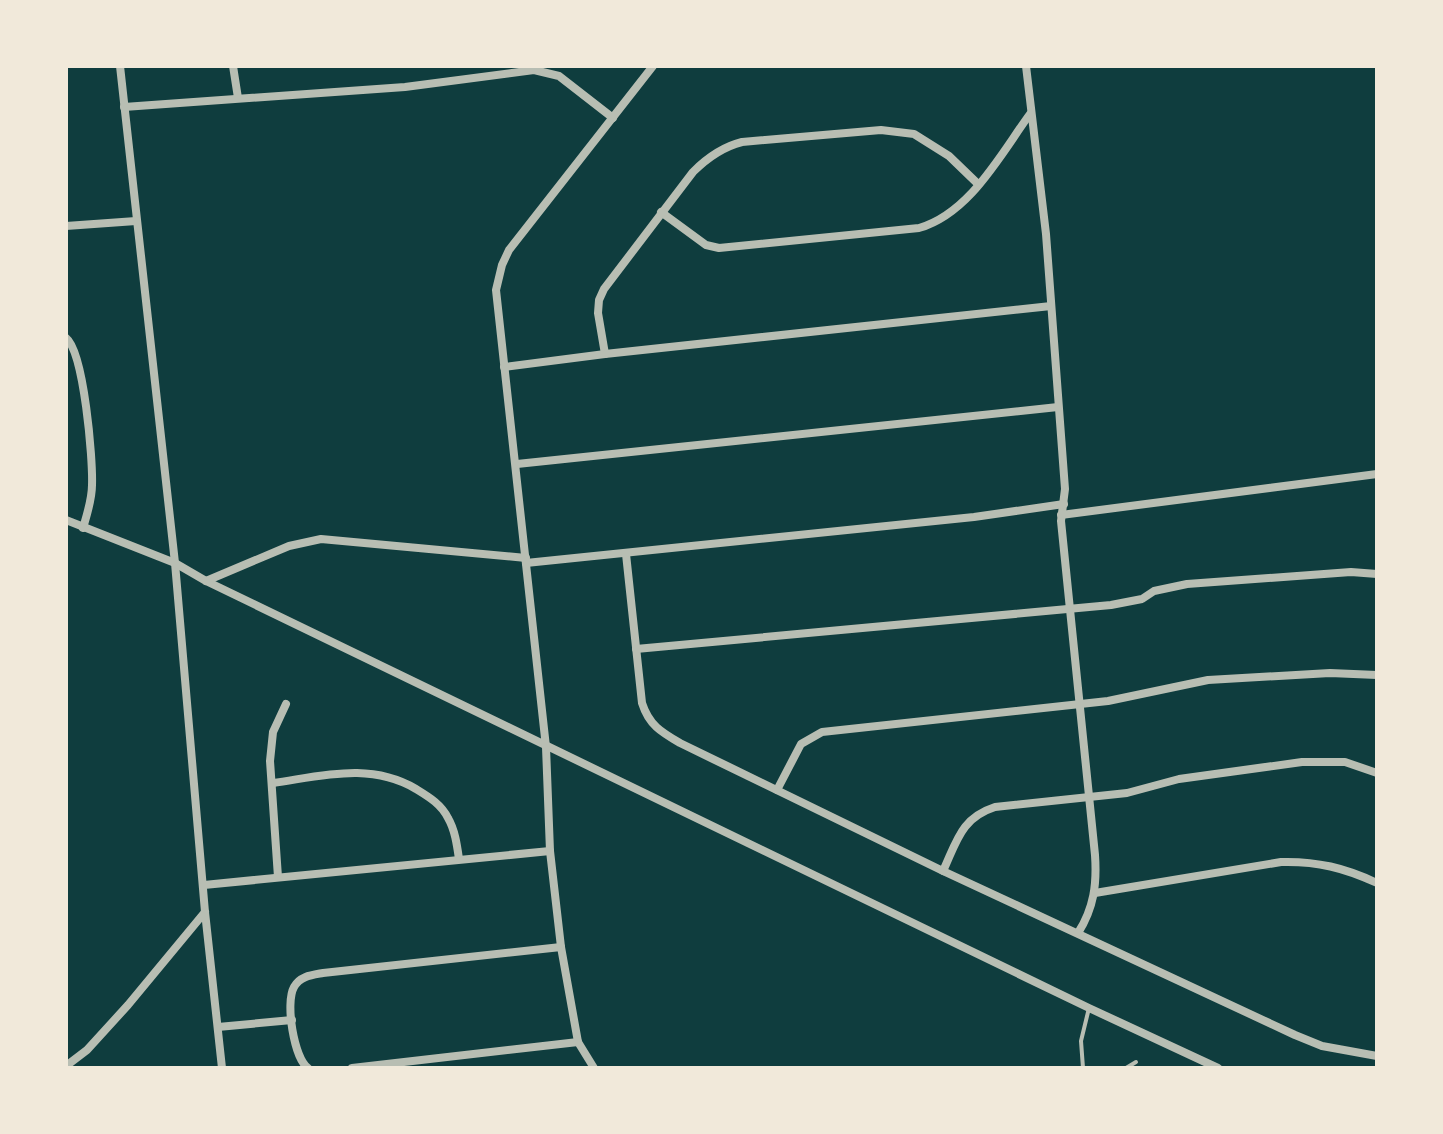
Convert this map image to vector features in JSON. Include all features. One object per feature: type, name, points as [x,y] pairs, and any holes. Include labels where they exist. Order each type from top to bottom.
[{"type":"street","points":[[120,66],[175,563],[205,912],[222,1068]]},
{"type":"street","points":[[233,66],[238,98]]},
{"type":"street","points":[[594,1068],[578,1042],[561,947],[550,851],[546,747],[517,464],[496,306],[502,265],[509,250],[653,66]]},
{"type":"street","points":[[1026,66],[1045,219],[1064,504],[1061,515],[1095,855],[1095,893],[1078,933]]},
{"type":"street","points":[[124,107],[405,87],[534,70],[559,76],[613,118]]},
{"type":"street","points":[[661,212],[706,245],[729,248],[919,228],[944,218],[961,204],[1030,114]]},
{"type":"street","points":[[605,354],[599,300],[611,277],[704,162],[729,145],[881,130],[914,134],[949,156],[978,184]]},
{"type":"street","points":[[66,226],[136,221]]},
{"type":"street","points":[[504,367],[1051,306]]},
{"type":"street","points":[[66,338],[71,342],[79,365],[91,462],[91,500],[83,528]]},
{"type":"street","points":[[517,464],[1058,407]]},
{"type":"street","points":[[1061,515],[1377,474]]},
{"type":"street","points":[[206,581],[289,546],[321,539],[526,560],[626,554],[1017,512],[1064,504]]},
{"type":"street","points":[[66,520],[175,563],[546,747],[1218,1068]]},
{"type":"street","points":[[626,554],[642,703],[653,726],[680,743],[943,871],[1322,1046],[1377,1058],[1373,1068]]},
{"type":"street","points":[[636,649],[1129,603],[1168,587],[1187,584],[1351,572],[1377,574]]},
{"type":"street","points":[[777,790],[801,744],[822,732],[1108,701],[1208,680],[1330,673],[1377,675]]},
{"type":"street","points":[[278,877],[270,761],[273,732],[286,704]]},
{"type":"street","points":[[943,871],[959,834],[979,812],[1016,804],[1127,793],[1179,779],[1302,762],[1345,762],[1377,773]]},
{"type":"street","points":[[273,783],[353,771],[397,779],[438,804],[451,827],[459,859]]},
{"type":"street","points":[[204,885],[550,851]]},
{"type":"street","points":[[1095,893],[1295,862],[1332,865],[1377,883]]},
{"type":"street","points":[[66,1066],[87,1050],[128,1005],[205,912]]},
{"type":"street","points":[[308,1068],[296,1052],[292,1020],[293,988],[309,975],[561,947]]},
{"type":"street","points":[[218,1027],[292,1020]]},
{"type":"street","points":[[352,1068],[578,1042]]},
{"type":"lane","points":[[1083,1068],[1081,1041],[1089,1008]]},
{"type":"lane","points":[[1126,1068],[1136,1062]]}]
